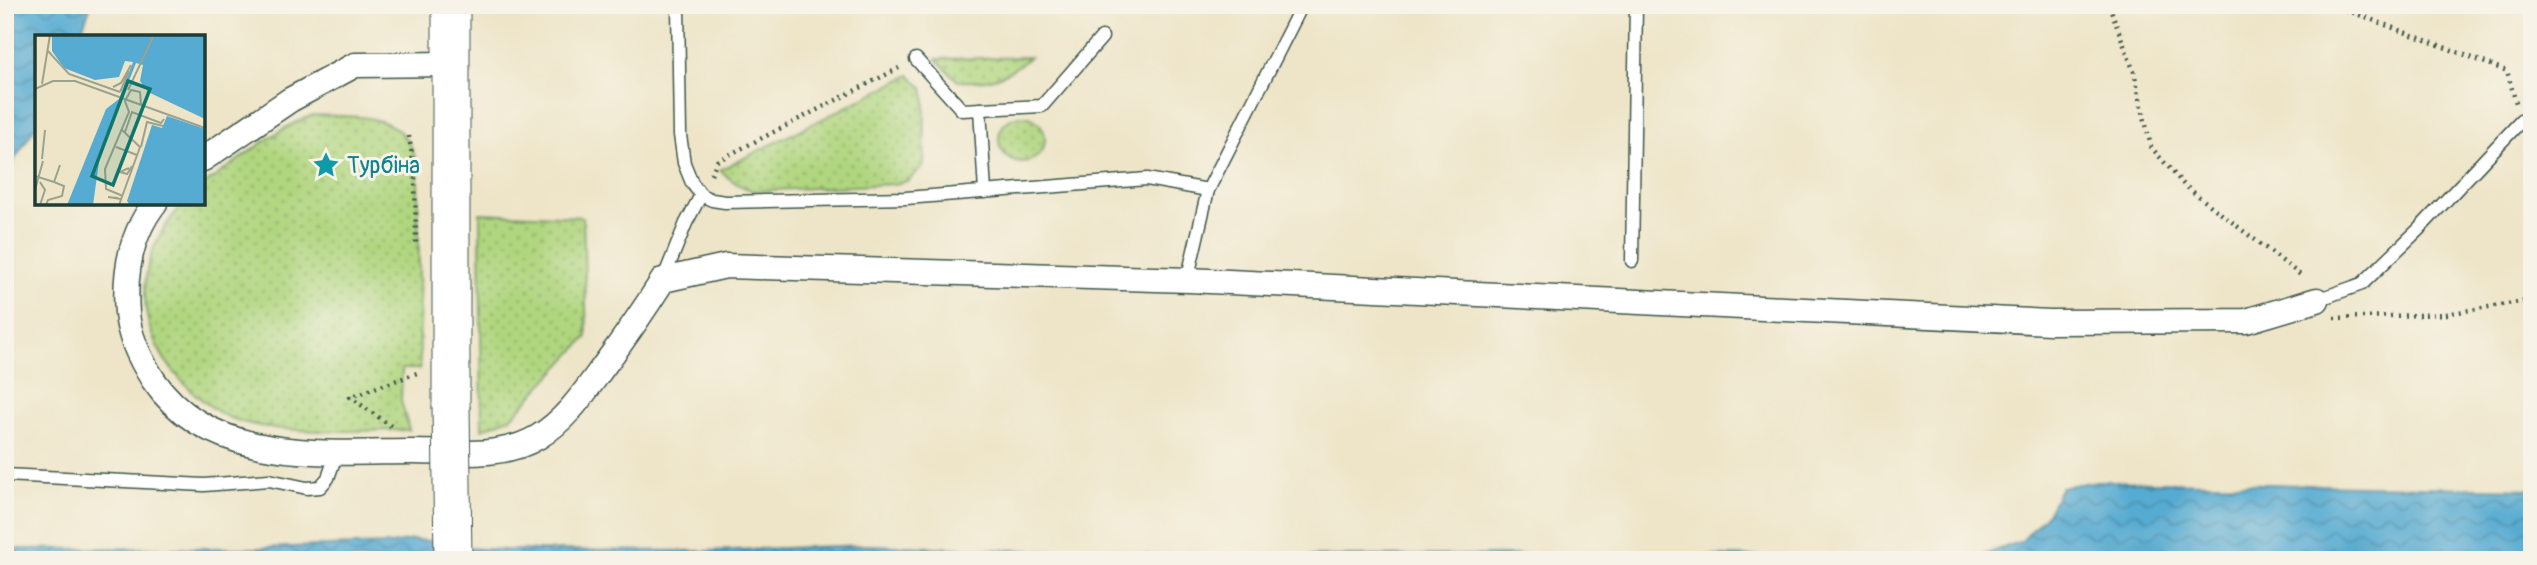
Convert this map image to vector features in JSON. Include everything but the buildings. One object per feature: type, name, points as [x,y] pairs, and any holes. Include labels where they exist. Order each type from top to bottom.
[{"type":"main road","points":[[451,5],[453,560]]},
{"type":"street","points":[[205,158],[290,100],[355,65],[453,64]]},
{"type":"street","points":[[154,205],[133,242],[125,285],[128,327],[143,364],[164,394],[189,418],[224,437],[294,452],[498,452],[538,437],[576,404],[625,339],[663,280],[726,267],[1189,280],[2050,322],[2246,321],[2320,301]]},
{"type":"lane","points":[[678,5],[684,163],[692,183],[701,195],[725,202],[906,198],[1147,179],[1208,190]]},
{"type":"lane","points":[[1189,280],[1208,190],[1302,5]]},
{"type":"lane","points":[[1632,261],[1636,5]]},
{"type":"lane","points":[[916,60],[962,110],[1042,106],[1102,37]]},
{"type":"lane","points":[[980,108],[985,192]]},
{"type":"lane","points":[[2320,301],[2362,284],[2526,120]]},
{"type":"lane","points":[[663,280],[686,223],[701,195]]},
{"type":"lane","points":[[5,475],[204,485],[269,480],[307,488],[320,487],[328,478],[337,452]]},
{"type":"path","points":[[2109,5],[2134,72],[2151,147],[2184,186],[2320,301],[2446,314],[2532,300]]},
{"type":"path","points":[[2333,5],[2507,71],[2526,120]]},
{"type":"path","points":[[701,195],[717,161],[916,60]]},
{"type":"path","points":[[395,428],[350,397],[417,373]]},
{"type":"green space","points":[[1030,57],[997,77],[969,81],[958,81],[936,59]]},
{"type":"green space","points":[[910,75],[923,88],[925,98],[924,165],[908,181],[755,191],[736,183],[720,170]]},
{"type":"green space","points":[[313,115],[349,116],[381,121],[394,127],[405,137],[413,151],[418,171],[420,369],[402,369],[401,401],[409,430],[296,430],[233,419],[202,400],[173,371],[158,348],[149,324],[145,300],[146,275],[153,250],[166,226],[182,205],[205,205],[205,184],[269,138]]},
{"type":"green space","points":[[1022,116],[1038,123],[1045,139],[1038,155],[1022,162],[1006,155],[999,139],[1006,123]]},
{"type":"green space","points":[[480,213],[583,217],[587,337],[512,417],[482,429]]},
{"type":"water","points":[[5,5],[91,5],[80,35],[35,35],[35,127],[5,175]]},
{"type":"water","points":[[2097,481],[2532,489],[2532,560],[5,560],[5,549],[259,548],[391,544],[412,540],[433,541],[459,548],[504,550],[706,551],[867,545],[1221,557],[1542,555],[1975,558],[2022,541],[2047,514],[2061,487]]},
{"type":"place","name":"Турбіна","points":[[326,165]]}]
